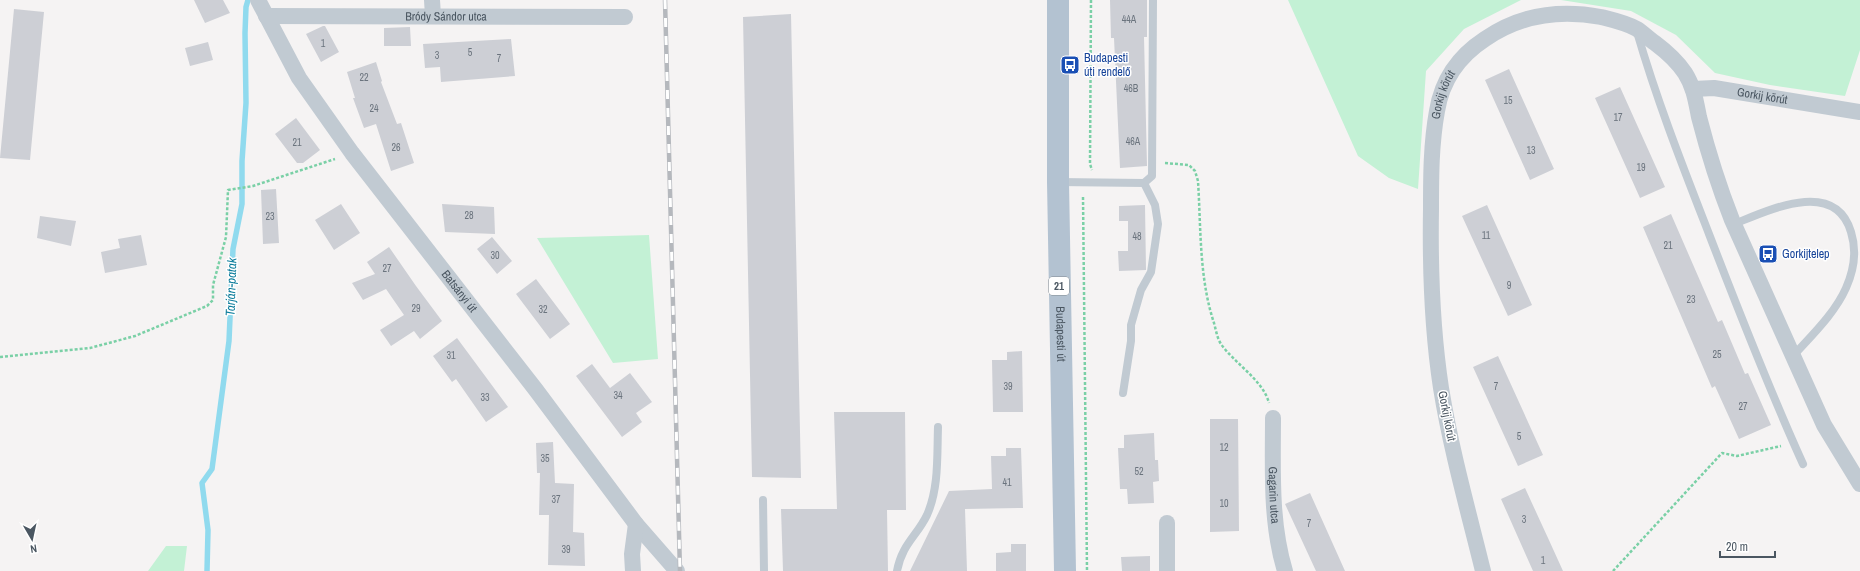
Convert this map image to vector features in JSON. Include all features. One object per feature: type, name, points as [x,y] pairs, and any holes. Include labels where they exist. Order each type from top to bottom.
[{"type":"main road","name":"Budapesti út","points":[[1058,0],[1058,182],[1065,571]]},
{"type":"street","name":"Batsányi út","points":[[258,0],[299,78],[352,153],[526,378],[636,524],[677,571]]},
{"type":"street","points":[[432,0],[433,16]]},
{"type":"street","name":"Gorkij körút","points":[[1483,571],[1450,433],[1436,350],[1432,285],[1431,170],[1437,111],[1440,94],[1448,77],[1462,57],[1498,30],[1527,18],[1544,14],[1570,14],[1616,20],[1636,29],[1670,55],[1685,73],[1694,89],[1714,88],[1860,112]]},
{"type":"street","name":"Bródy Sándor utca","points":[[266,16],[625,18]]},
{"type":"street","points":[[1694,89],[1700,118],[1723,198],[1824,425],[1860,484]]},
{"type":"street","name":"Gagarin utca","points":[[1273,418],[1275,504],[1278,536],[1285,571]]},
{"type":"street","points":[[1167,523],[1167,571]]},
{"type":"street","points":[[633,571],[632,554],[636,524]]},
{"type":"lane","points":[[1058,182],[1144,183],[1152,176],[1153,0]]},
{"type":"lane","points":[[1636,29],[1650,78],[1690,184],[1773,398],[1803,464]]},
{"type":"lane","points":[[1123,393],[1131,341],[1131,325],[1141,290],[1151,272],[1158,224],[1155,205],[1144,183]]},
{"type":"lane","points":[[1734,224],[1766,211],[1798,203],[1820,201],[1836,209],[1848,222],[1854,240],[1855,256],[1846,288],[1829,314],[1794,355]]},
{"type":"lane","points":[[897,571],[901,554],[926,516],[934,494],[938,427]]},
{"type":"lane","points":[[763,500],[764,571]]},
{"type":"path","points":[[1091,0],[1090,164],[1092,171],[1098,173],[1116,173],[1117,183]]},
{"type":"path","points":[[0,357],[90,348],[135,336],[207,306],[213,300],[213,285],[226,237],[228,190],[253,186],[352,153]]},
{"type":"path","points":[[1153,163],[1189,164],[1195,171],[1198,181],[1204,273],[1209,308],[1220,343],[1239,366],[1256,381],[1268,397],[1273,418]]},
{"type":"path","points":[[1087,571],[1082,197],[1089,196]]},
{"type":"path","points":[[1612,571],[1722,453],[1737,456],[1793,442]]},
{"type":"green space","points":[[1288,0],[1521,0],[1464,29],[1426,71],[1418,189],[1389,178],[1358,156]]},
{"type":"green space","points":[[1561,0],[1860,0],[1860,50],[1845,96],[1770,85],[1715,73],[1676,35],[1631,11]]},
{"type":"green space","points":[[649,235],[658,359],[613,363],[537,238]]},
{"type":"green space","points":[[166,546],[187,546],[184,571],[148,571]]},
{"type":"building","points":[[194,0],[223,0],[230,13],[205,23]]},
{"type":"building","points":[[1110,0],[1147,0],[1147,37],[1144,37],[1147,166],[1120,168],[1114,38],[1111,38]]},
{"type":"building","points":[[14,9],[44,12],[30,160],[0,158]]},
{"type":"building","points":[[791,14],[801,478],[752,477],[743,17]]},
{"type":"building","points":[[325,26],[339,52],[321,62],[306,34]]},
{"type":"building","points":[[410,27],[411,46],[384,46],[384,28]]},
{"type":"building","points":[[511,39],[515,76],[441,82],[440,67],[425,68],[423,44]]},
{"type":"building","points":[[208,42],[213,60],[190,66],[185,48]]},
{"type":"building","points":[[376,62],[382,81],[381,82],[397,124],[401,123],[414,163],[391,171],[376,124],[364,128],[353,98],[355,98],[347,72]]},
{"type":"building","points":[[1509,69],[1554,169],[1530,180],[1485,80]]},
{"type":"building","points":[[1620,87],[1665,187],[1640,198],[1595,98]]},
{"type":"building","points":[[296,118],[320,150],[303,163],[297,163],[275,134]]},
{"type":"building","points":[[276,189],[279,243],[263,244],[261,190]]},
{"type":"building","points":[[341,204],[360,233],[334,250],[315,220]]},
{"type":"building","points":[[442,204],[494,207],[495,234],[445,232]]},
{"type":"building","points":[[1145,205],[1146,270],[1119,271],[1118,251],[1128,251],[1128,221],[1119,221],[1119,206]]},
{"type":"building","points":[[1487,205],[1532,305],[1508,316],[1462,216]]},
{"type":"building","points":[[1671,214],[1718,322],[1722,320],[1745,374],[1748,373],[1771,425],[1739,439],[1715,386],[1712,388],[1643,227]]},
{"type":"building","points":[[40,216],[76,221],[71,246],[37,238]]},
{"type":"building","points":[[141,235],[147,265],[105,273],[101,252],[120,248],[118,239]]},
{"type":"building","points":[[492,237],[512,261],[497,274],[477,249]]},
{"type":"building","points":[[389,247],[442,321],[420,339],[414,331],[391,346],[380,330],[404,315],[386,289],[363,300],[352,283],[375,274],[367,262]]},
{"type":"building","points":[[536,279],[570,324],[550,339],[516,294]]},
{"type":"building","points":[[457,338],[508,407],[486,422],[456,379],[452,382],[433,356]]},
{"type":"building","points":[[1022,351],[1023,412],[993,412],[992,360],[1007,360],[1007,352]]},
{"type":"building","points":[[1498,356],[1543,455],[1518,466],[1473,367]]},
{"type":"building","points":[[592,364],[610,388],[630,373],[652,402],[636,413],[642,422],[622,437],[576,376]]},
{"type":"building","points":[[834,412],[905,412],[906,510],[887,510],[888,571],[783,571],[781,509],[837,509]]},
{"type":"building","points":[[1210,419],[1238,419],[1239,531],[1210,532]]},
{"type":"building","points":[[1154,433],[1155,460],[1158,460],[1159,481],[1153,482],[1154,503],[1128,504],[1127,489],[1120,489],[1118,448],[1124,448],[1124,435]]},
{"type":"building","points":[[553,442],[555,483],[574,484],[573,532],[584,533],[585,566],[548,565],[549,515],[539,515],[540,473],[537,473],[536,443]]},
{"type":"building","points":[[1006,448],[1021,448],[1023,508],[965,509],[967,571],[910,571],[949,491],[992,489],[991,456],[1006,456]]},
{"type":"building","points":[[1525,488],[1563,571],[1533,571],[1501,499]]},
{"type":"building","points":[[1310,493],[1345,571],[1316,571],[1285,504]]},
{"type":"building","points":[[1011,544],[1026,544],[1026,571],[996,571],[996,553],[1011,552]]},
{"type":"building","points":[[1150,556],[1150,571],[1122,571],[1121,557]]},
{"type":"waterway","name":"Tarján-patak","points":[[207,571],[208,530],[202,483],[212,469],[229,341],[233,249],[242,204],[242,161],[246,103],[245,33],[246,7],[248,0]]},
{"type":"railway","points":[[665,0],[680,571]]},
{"type":"place","name":"Budapesti úti rendelő","points":[[1070,65]]},
{"type":"place","name":"Gorkijtelep","points":[[1768,254]]}]
